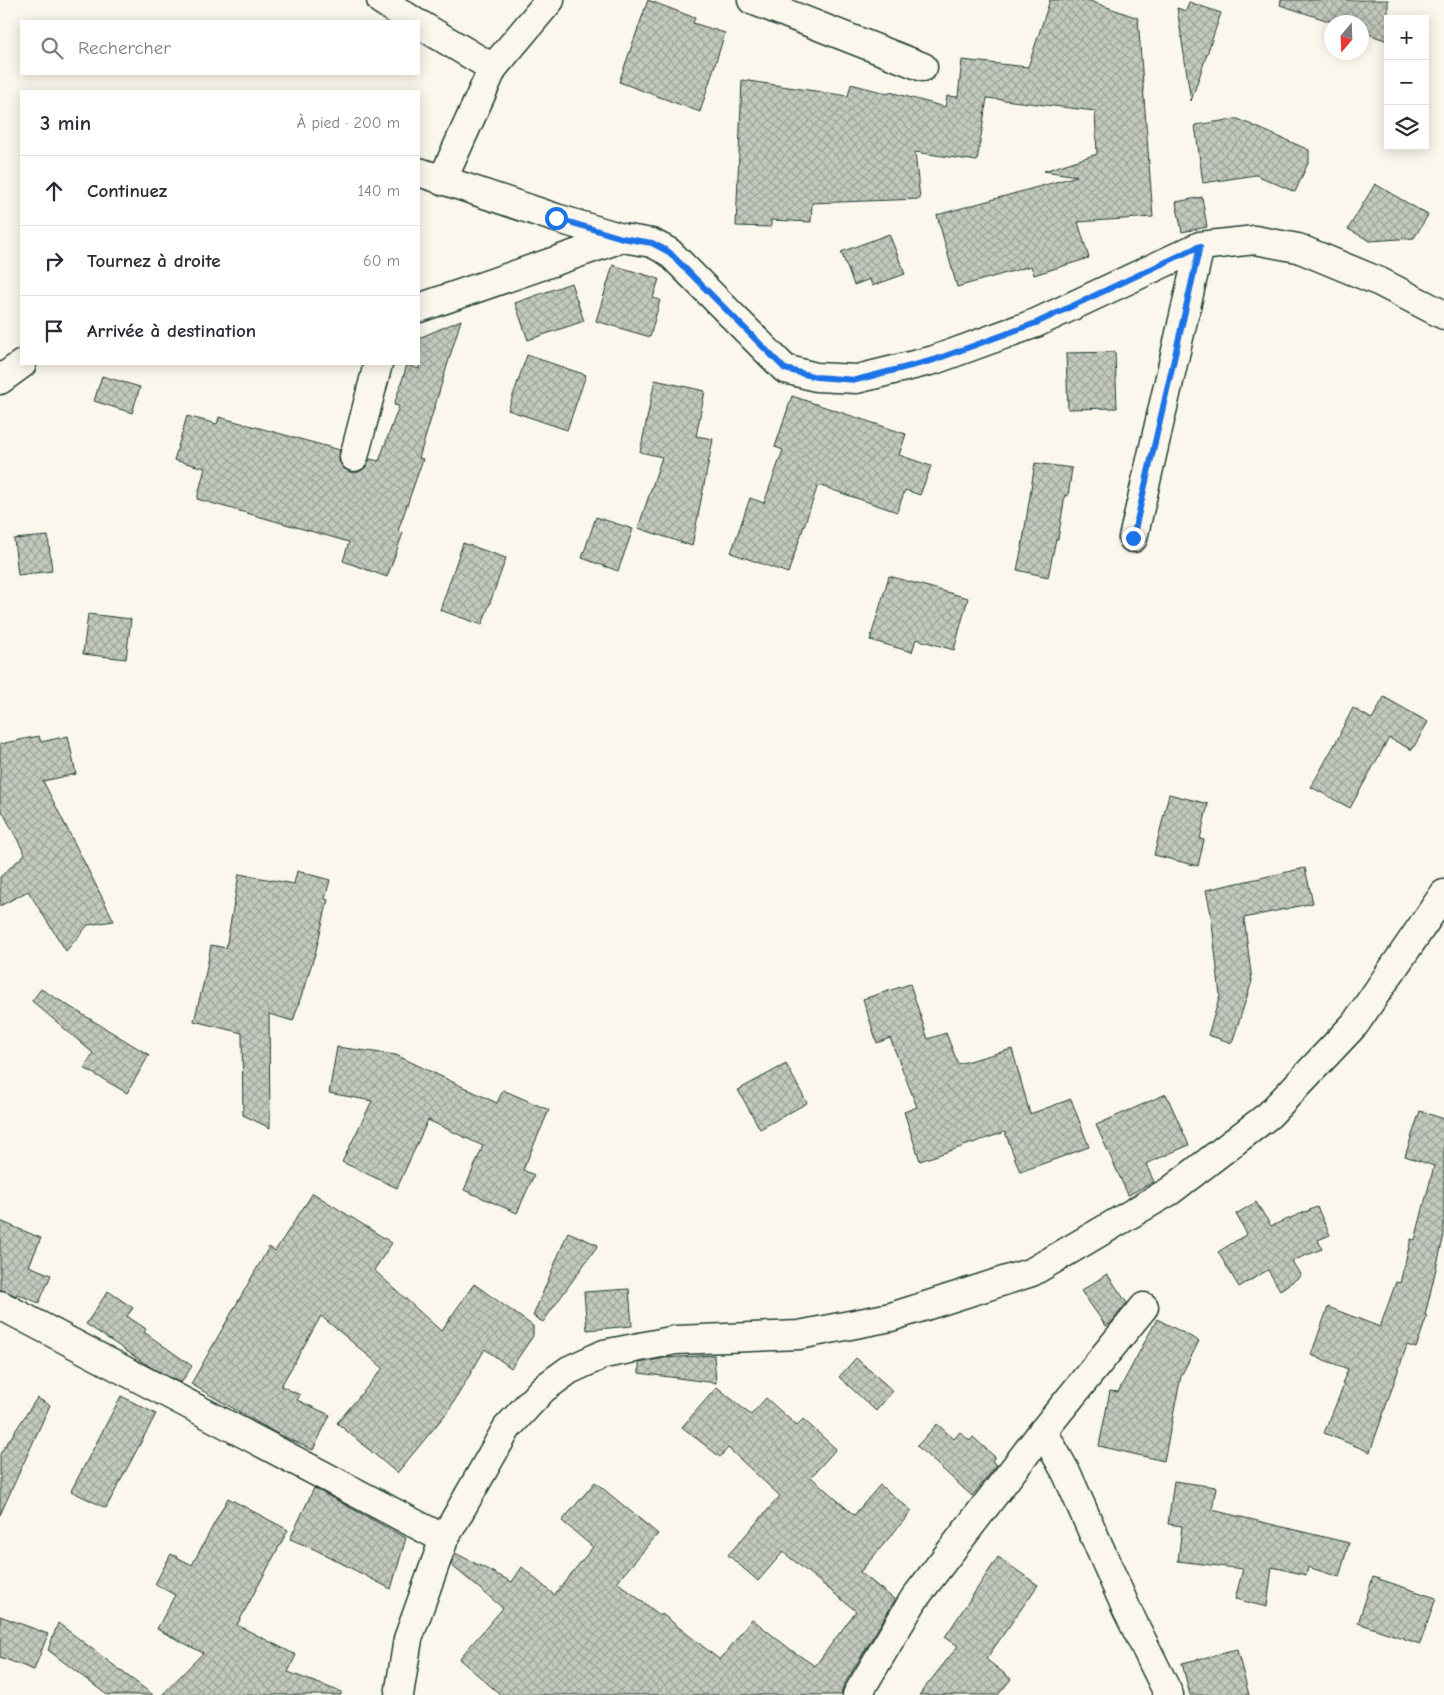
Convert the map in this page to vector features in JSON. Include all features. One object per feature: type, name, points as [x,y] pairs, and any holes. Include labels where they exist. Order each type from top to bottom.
[{"type":"street","points":[[381,0],[411,20]]},
{"type":"street","points":[[550,0],[493,68],[430,177],[622,238],[652,243],[669,252],[785,369],[816,377],[856,380],[934,360],[1036,323],[1200,246],[1255,240],[1298,248],[1380,282],[1444,315]]},
{"type":"street","points":[[752,0],[923,67]]},
{"type":"street","points":[[420,25],[493,68]]},
{"type":"street","points":[[420,308],[622,238]]},
{"type":"street","points":[[1133,538],[1200,246]]},
{"type":"street","points":[[0,380],[21,365]]},
{"type":"street","points":[[354,458],[378,365]]},
{"type":"street","points":[[400,1695],[408,1638],[444,1539],[507,1428],[543,1389],[569,1370],[604,1354],[676,1340],[799,1335],[891,1317],[1032,1272],[1170,1191],[1268,1115],[1355,1024],[1444,894]]},
{"type":"street","points":[[0,1305],[444,1539]]},
{"type":"street","points":[[857,1695],[914,1599],[1043,1431],[1144,1306]]},
{"type":"street","points":[[1043,1431],[1067,1474],[1127,1610],[1169,1695]]},
{"type":"building","points":[[648,0],[695,18],[693,23],[725,33],[700,112],[619,82]]},
{"type":"building","points":[[1050,0],[1087,0],[1138,18],[1153,217],[1078,222],[1089,258],[1034,275],[1031,266],[957,287],[937,215],[1077,176],[1044,171],[1097,154],[1095,111],[987,98],[977,161],[915,152],[920,199],[812,203],[811,222],[771,220],[771,227],[736,226],[742,80],[848,96],[851,84],[945,107],[947,96],[958,97],[962,60],[1028,67]]},
{"type":"building","points":[[1281,0],[1388,0],[1388,15],[1384,15],[1384,40],[1369,34],[1369,15],[1324,15],[1324,19],[1280,5]]},
{"type":"building","points":[[1189,2],[1221,13],[1191,101],[1177,8],[1186,11]]},
{"type":"building","points":[[1235,119],[1309,150],[1309,161],[1295,192],[1256,175],[1203,183],[1195,125]]},
{"type":"building","points":[[1375,184],[1428,215],[1414,238],[1370,241],[1348,229]]},
{"type":"building","points":[[1202,197],[1207,227],[1182,232],[1176,202]]},
{"type":"building","points":[[889,234],[905,274],[872,286],[870,279],[854,285],[841,252]]},
{"type":"building","points":[[613,265],[659,279],[653,298],[660,300],[650,337],[596,321]]},
{"type":"building","points":[[571,283],[584,321],[528,340],[515,303]]},
{"type":"building","points":[[461,320],[419,458],[423,459],[398,531],[403,533],[387,577],[343,561],[349,542],[197,499],[205,468],[174,460],[187,416],[217,424],[219,417],[340,450],[339,461],[343,468],[350,472],[359,472],[365,468],[370,459],[379,461],[399,406],[394,405],[407,365],[419,369],[420,338]]},
{"type":"building","points":[[1115,352],[1117,408],[1068,409],[1066,353]]},
{"type":"building","points":[[527,355],[586,375],[567,430],[508,410]]},
{"type":"building","points":[[102,376],[140,387],[132,413],[94,401]]},
{"type":"building","points":[[655,380],[705,391],[696,436],[713,439],[692,546],[638,528],[662,457],[640,452]]},
{"type":"building","points":[[792,396],[906,434],[899,455],[931,466],[920,495],[905,490],[897,512],[818,485],[788,573],[731,553],[750,498],[764,503],[783,450],[775,447]]},
{"type":"building","points":[[1035,463],[1072,468],[1068,496],[1065,495],[1058,539],[1056,539],[1048,577],[1017,570]]},
{"type":"building","points":[[596,517],[633,529],[618,571],[582,558]]},
{"type":"building","points":[[48,536],[52,571],[18,575],[14,539]]},
{"type":"building","points":[[463,543],[506,558],[482,625],[440,610]]},
{"type":"building","points":[[889,576],[968,598],[954,650],[916,639],[912,652],[870,640]]},
{"type":"building","points":[[88,614],[131,619],[126,659],[83,654]]},
{"type":"building","points":[[1384,697],[1428,722],[1412,750],[1389,738],[1350,808],[1311,787],[1353,708],[1372,719]]},
{"type":"building","points":[[39,736],[41,742],[68,736],[76,774],[43,781],[114,921],[88,925],[66,951],[28,891],[0,906],[0,877],[25,854],[0,807],[0,744]]},
{"type":"building","points":[[1169,794],[1208,804],[1200,839],[1204,840],[1198,866],[1154,855]]},
{"type":"building","points":[[1305,868],[1313,903],[1244,918],[1252,981],[1232,1043],[1208,1035],[1220,996],[1211,914],[1206,890]]},
{"type":"building","points":[[297,871],[330,880],[325,899],[328,900],[315,954],[293,1021],[269,1014],[270,1128],[243,1115],[242,1033],[194,1021],[211,945],[226,948],[239,874],[294,884]]},
{"type":"building","points":[[910,984],[928,1039],[946,1033],[958,1064],[1012,1049],[1030,1114],[1071,1099],[1089,1147],[1020,1172],[1005,1132],[920,1161],[904,1112],[917,1107],[890,1038],[877,1043],[863,999]]},
{"type":"building","points":[[41,989],[149,1055],[127,1093],[84,1068],[93,1053],[32,1001]]},
{"type":"building","points":[[337,1047],[396,1055],[497,1103],[503,1090],[549,1110],[523,1170],[534,1175],[517,1213],[464,1190],[483,1146],[428,1120],[397,1188],[342,1162],[372,1101],[329,1093]]},
{"type":"building","points":[[786,1064],[807,1103],[760,1129],[738,1090]]},
{"type":"building","points":[[1166,1094],[1189,1145],[1146,1164],[1154,1182],[1128,1195],[1096,1125]]},
{"type":"building","points":[[1420,1111],[1444,1119],[1444,1235],[1425,1315],[1427,1316],[1416,1348],[1407,1345],[1370,1452],[1324,1433],[1344,1385],[1342,1384],[1348,1369],[1311,1355],[1328,1307],[1380,1327],[1396,1282],[1400,1283],[1411,1239],[1415,1240],[1434,1166],[1405,1156]]},
{"type":"building","points":[[313,1193],[392,1243],[374,1270],[441,1331],[474,1284],[533,1326],[533,1336],[511,1368],[485,1349],[449,1410],[397,1473],[337,1423],[383,1368],[321,1316],[281,1386],[300,1395],[297,1400],[330,1415],[313,1450],[274,1432],[191,1384],[269,1247],[275,1251]]},
{"type":"building","points":[[1256,1202],[1271,1226],[1317,1207],[1330,1235],[1318,1240],[1322,1249],[1292,1261],[1301,1276],[1280,1290],[1268,1270],[1239,1287],[1218,1252],[1247,1234],[1236,1214]]},
{"type":"building","points":[[0,1221],[41,1238],[29,1266],[51,1275],[39,1303],[0,1289]]},
{"type":"building","points":[[568,1232],[598,1245],[543,1322],[533,1316]]},
{"type":"building","points":[[1107,1274],[1127,1303],[1111,1323],[1106,1326],[1081,1291]]},
{"type":"building","points":[[629,1289],[632,1326],[587,1330],[584,1292]]},
{"type":"building","points":[[108,1291],[133,1308],[127,1316],[146,1329],[144,1332],[192,1366],[181,1383],[152,1368],[86,1324]]},
{"type":"building","points":[[1157,1319],[1199,1341],[1181,1376],[1164,1461],[1099,1446],[1110,1391],[1118,1392]]},
{"type":"building","points":[[714,1355],[716,1383],[639,1373],[639,1363],[664,1358]]},
{"type":"building","points":[[856,1358],[893,1391],[876,1411],[839,1377]]},
{"type":"building","points":[[717,1387],[751,1415],[766,1398],[797,1426],[803,1419],[836,1449],[811,1477],[854,1515],[880,1485],[912,1511],[860,1572],[895,1600],[844,1685],[841,1695],[501,1695],[459,1659],[503,1608],[451,1565],[455,1553],[512,1582],[522,1567],[554,1595],[593,1547],[562,1521],[595,1482],[658,1534],[617,1582],[661,1616],[662,1614],[720,1660],[752,1619],[791,1650],[815,1666],[856,1611],[783,1552],[758,1581],[728,1555],[780,1496],[728,1448],[720,1457],[682,1427]]},
{"type":"building","points":[[121,1396],[156,1414],[106,1508],[71,1491]]},
{"type":"building","points":[[37,1398],[50,1405],[0,1515],[0,1454]]},
{"type":"building","points":[[937,1424],[954,1439],[960,1432],[970,1441],[973,1437],[995,1457],[992,1461],[997,1465],[972,1496],[917,1446]]},
{"type":"building","points":[[1174,1481],[1216,1487],[1212,1510],[1349,1543],[1339,1577],[1308,1567],[1306,1575],[1272,1567],[1267,1607],[1235,1599],[1243,1569],[1178,1561],[1182,1526],[1168,1524]]},
{"type":"building","points":[[314,1488],[406,1538],[391,1589],[316,1550],[290,1539]]},
{"type":"building","points":[[228,1498],[288,1530],[237,1625],[296,1655],[288,1672],[341,1692],[341,1695],[162,1695],[203,1653],[157,1629],[175,1595],[155,1584],[171,1554],[192,1565]]},
{"type":"building","points":[[998,1557],[1038,1585],[986,1659],[1011,1679],[998,1695],[919,1695],[958,1646],[945,1637]]},
{"type":"building","points":[[1373,1577],[1436,1598],[1420,1644],[1358,1623]]},
{"type":"building","points":[[0,1616],[48,1634],[34,1670],[0,1657]]},
{"type":"building","points":[[58,1623],[153,1695],[107,1695],[48,1650]]},
{"type":"building","points":[[1237,1650],[1249,1695],[1190,1695],[1182,1663]]},
{"type":"route","points":[[556,218],[622,238],[652,243],[669,252],[785,369],[816,377],[856,380],[934,360],[1036,323],[1200,246],[1133,538]]}]
